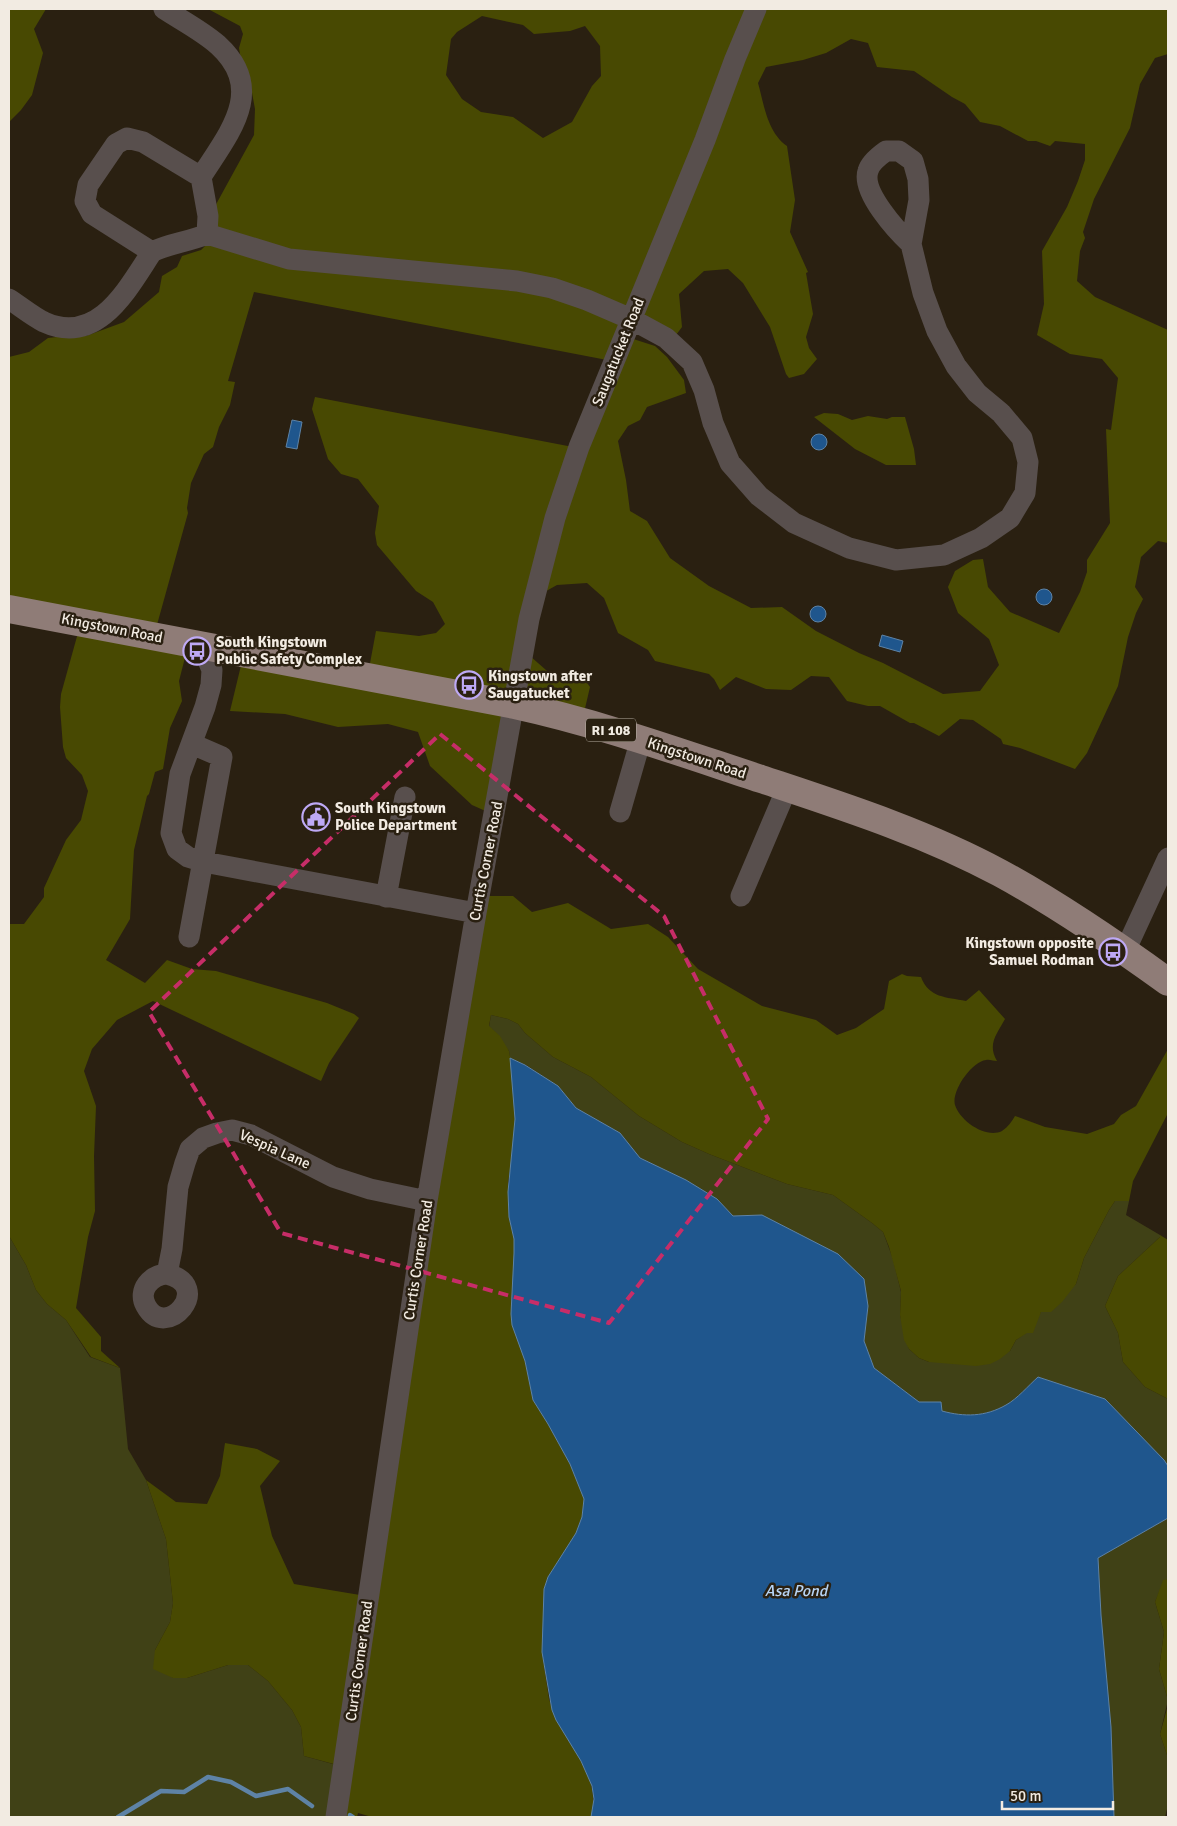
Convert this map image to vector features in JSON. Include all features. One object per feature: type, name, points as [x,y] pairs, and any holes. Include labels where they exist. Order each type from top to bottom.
[{"type":"main road","name":"Kingstown Road","points":[[9,609],[559,714],[641,740],[855,811],[924,837],[970,858],[1052,902],[1168,982]]},
{"type":"street","points":[[164,9],[217,44],[230,58],[241,81],[243,94],[238,114],[231,130],[201,176],[208,216],[207,234]]},
{"type":"street","name":"Saugatucket Road","points":[[514,705],[529,619],[554,518],[579,447],[705,140],[756,9]]},
{"type":"street","points":[[152,252],[92,214],[85,200],[88,185],[116,144],[128,138],[143,142],[201,176]]},
{"type":"street","points":[[9,299],[54,326],[70,328],[86,324],[104,315],[114,306],[152,252],[197,239],[207,234],[289,259],[517,281],[552,288],[587,300],[631,319],[666,338],[692,362],[704,390],[713,423],[730,463],[759,496],[794,523],[849,548],[896,560],[944,554],[981,538],[1010,518],[1025,493],[1028,462],[1022,438],[1000,413],[977,393],[956,366],[937,331],[923,293],[912,244]]},
{"type":"street","points":[[194,643],[207,658],[212,670],[206,707],[180,774],[172,833],[177,849],[188,857],[204,862],[476,913]]},
{"type":"street","name":"Curtis Corner Road","points":[[336,1817],[426,1202],[514,705]]},
{"type":"street","points":[[620,812],[641,740]]},
{"type":"street","points":[[190,937],[222,758],[192,744]]},
{"type":"street","points":[[741,896],[787,788]]},
{"type":"street","points":[[386,897],[404,797]]},
{"type":"street","points":[[1125,952],[1168,858]]},
{"type":"street","name":"Vespia Lane","points":[[167,1274],[172,1249],[178,1187],[185,1163],[190,1149],[203,1138],[217,1133],[232,1130],[251,1135],[333,1177],[370,1189],[426,1202]]},
{"type":"highlighted area","points":[[440,734],[664,916],[768,1119],[609,1323],[281,1233],[149,1012]]},
{"type":"shaded area","points":[[9,9],[46,9],[34,29],[43,53],[32,95],[9,122]]},
{"type":"shaded area","points":[[208,9],[1168,9],[1168,54],[1155,58],[1140,84],[1130,128],[1094,199],[1083,232],[1085,238],[1080,251],[1077,281],[1095,297],[1168,330],[1168,543],[1158,541],[1141,557],[1135,587],[1143,599],[1128,637],[1118,686],[1087,753],[1075,769],[1020,748],[1003,744],[1001,739],[973,720],[960,719],[939,736],[914,723],[910,723],[880,706],[868,706],[847,701],[829,677],[811,676],[791,690],[766,689],[736,677],[720,690],[709,674],[655,661],[648,650],[618,633],[604,598],[587,583],[557,585],[532,599],[522,649],[554,677],[581,674],[590,687],[583,717],[519,705],[490,813],[472,805],[430,766],[418,732],[388,724],[338,727],[285,714],[230,711],[244,653],[368,674],[376,631],[419,636],[436,633],[445,624],[433,602],[416,591],[377,545],[375,533],[379,506],[358,479],[341,474],[328,459],[312,409],[315,397],[573,447],[607,360],[254,292],[228,381],[235,382],[230,405],[219,427],[213,447],[204,454],[191,483],[188,513],[155,632],[189,642],[179,681],[182,701],[170,728],[163,769],[155,772],[147,796],[134,850],[130,919],[106,960],[145,983],[167,960],[192,969],[216,971],[327,1003],[359,1018],[329,1063],[321,1081],[153,1001],[117,1020],[92,1049],[84,1071],[96,1106],[94,1156],[95,1211],[88,1237],[76,1308],[101,1337],[101,1351],[120,1368],[91,1357],[66,1320],[47,1304],[36,1290],[26,1265],[9,1236],[9,924],[24,924],[44,897],[44,888],[66,840],[81,820],[88,791],[82,775],[66,758],[63,747],[60,707],[61,694],[81,622],[9,606],[9,357],[29,352],[48,338],[57,337],[62,333],[86,336],[124,322],[159,292],[162,276],[177,267],[182,256],[201,250],[211,240],[208,219],[254,135],[255,109],[250,82],[241,60],[239,48],[243,34],[240,26]],"holes":[[[482,16],[523,25],[534,34],[570,31],[585,26],[600,46],[601,76],[592,86],[572,122],[543,138],[513,117],[481,112],[462,99],[446,75],[451,39],[457,32]],[[851,39],[868,43],[877,67],[914,71],[965,104],[980,122],[1000,126],[1028,141],[1036,141],[1050,146],[1055,141],[1085,144],[1085,160],[1078,181],[1067,207],[1042,251],[1044,304],[1037,335],[1070,354],[1102,359],[1118,378],[1111,430],[1106,429],[1110,523],[1087,560],[1087,572],[1080,592],[1059,633],[1010,612],[988,587],[983,559],[973,560],[955,571],[948,587],[958,613],[989,639],[999,665],[980,691],[943,694],[816,631],[782,607],[751,608],[709,586],[670,558],[647,521],[630,511],[618,441],[628,426],[640,420],[647,407],[686,393],[684,380],[667,357],[655,346],[624,336],[660,328],[673,339],[682,327],[679,294],[704,271],[728,269],[743,283],[770,327],[789,378],[804,374],[817,359],[809,348],[806,337],[813,314],[806,273],[808,272],[790,232],[795,200],[787,146],[780,140],[771,125],[758,83],[766,67],[803,60],[826,53]]]},
{"type":"shaded area","points":[[824,413],[838,414],[852,420],[868,416],[887,419],[905,417],[914,449],[916,465],[886,465],[855,449],[814,417]]},
{"type":"shaded area","points":[[481,896],[513,896],[532,912],[568,903],[611,929],[648,924],[668,937],[698,969],[762,1006],[816,1020],[837,1035],[856,1028],[884,1009],[889,981],[902,974],[921,977],[924,984],[933,993],[945,997],[966,1001],[979,990],[1005,1019],[996,1034],[993,1044],[994,1055],[997,1061],[986,1060],[974,1066],[963,1078],[959,1086],[955,1105],[962,1117],[981,1131],[996,1133],[1002,1131],[1015,1116],[1045,1127],[1087,1134],[1114,1124],[1121,1115],[1136,1106],[1168,1049],[1168,1113],[1133,1181],[1129,1201],[1115,1201],[1084,1258],[1076,1284],[1062,1302],[1051,1312],[1041,1312],[1033,1333],[1027,1333],[1016,1340],[1010,1351],[990,1364],[976,1366],[929,1362],[919,1358],[909,1349],[904,1340],[900,1315],[901,1291],[889,1247],[883,1232],[872,1223],[833,1195],[787,1184],[682,1142],[639,1116],[591,1077],[553,1057],[525,1033],[518,1024],[508,1019],[491,1015],[489,1026],[500,1036],[509,1051],[512,1068],[515,1119],[513,1154],[508,1182],[509,1217],[514,1239],[514,1265],[525,1361],[533,1400],[570,1464],[584,1499],[582,1517],[576,1533],[548,1577],[544,1589],[542,1652],[549,1699],[556,1720],[578,1754],[589,1778],[593,1804],[591,1817],[372,1817],[358,1813],[357,1817],[334,1817],[341,1766],[304,1756],[301,1727],[292,1710],[268,1681],[248,1665],[228,1665],[187,1678],[173,1678],[153,1669],[155,1650],[170,1622],[173,1603],[166,1539],[146,1480],[176,1502],[207,1504],[220,1476],[225,1443],[257,1449],[280,1461],[260,1486],[272,1536],[294,1584],[360,1595]]},
{"type":"shaded area","points":[[491,1015],[508,1019],[518,1024],[525,1033],[553,1057],[591,1077],[639,1116],[682,1142],[787,1184],[833,1195],[872,1223],[883,1232],[893,1259],[901,1292],[900,1315],[909,1349],[919,1358],[929,1362],[1010,1351],[1016,1340],[1027,1332],[1041,1312],[1076,1284],[1084,1258],[1115,1201],[1129,1201],[1126,1215],[1160,1235],[1160,1237],[1118,1276],[1105,1306],[1118,1333],[1123,1362],[1145,1387],[1168,1399],[1168,1466],[1105,1399],[1038,1377],[1010,1402],[998,1409],[982,1414],[949,1413],[941,1411],[940,1402],[919,1402],[874,1368],[864,1341],[868,1306],[762,1215],[733,1216],[717,1199],[686,1180],[640,1158],[620,1133],[576,1108],[558,1086],[526,1065],[510,1058],[509,1051],[489,1027]]},
{"type":"shaded area","points":[[1160,1235],[1168,1240],[1168,1399],[1145,1387],[1123,1362],[1118,1333],[1105,1306],[1118,1276]]},
{"type":"shaded area","points":[[9,1236],[26,1265],[36,1290],[47,1304],[66,1320],[90,1357],[120,1368],[128,1449],[146,1480],[166,1539],[173,1603],[170,1622],[155,1650],[173,1678],[187,1678],[228,1665],[248,1665],[268,1681],[292,1710],[301,1727],[304,1756],[340,1766],[334,1817],[9,1817]]},
{"type":"shaded area","points":[[1168,1518],[1168,1579],[1164,1581],[1155,1602],[1164,1632],[1159,1669],[1168,1700],[1160,1734],[1168,1758],[1168,1805],[1165,1817],[1114,1817],[1111,1727],[1098,1558]]},
{"type":"shaded area","points":[[1168,1579],[1168,1700],[1159,1669],[1164,1632],[1155,1602],[1163,1580]]},
{"type":"shaded area","points":[[1168,1705],[1168,1758],[1160,1734]]},
{"type":"water","points":[[292,420],[302,422],[297,449],[286,447]]},
{"type":"water","points":[[819,434],[825,436],[827,442],[825,448],[819,450],[813,448],[811,442],[813,436]]},
{"type":"water","points":[[1044,589],[1050,591],[1052,597],[1050,603],[1044,605],[1038,603],[1036,597],[1038,591]]},
{"type":"water","points":[[818,606],[824,608],[826,614],[824,620],[818,622],[812,620],[810,614],[812,608]]},
{"type":"water","points":[[882,635],[903,641],[900,652],[879,646]]},
{"type":"water","name":"Asa Pond","points":[[510,1058],[525,1065],[558,1086],[576,1108],[620,1133],[640,1158],[686,1180],[717,1199],[733,1216],[762,1215],[838,1254],[864,1279],[868,1306],[864,1341],[874,1368],[919,1402],[941,1402],[942,1411],[950,1413],[982,1414],[998,1409],[1010,1402],[1038,1377],[1105,1399],[1164,1460],[1168,1466],[1168,1518],[1098,1558],[1111,1727],[1114,1817],[591,1817],[594,1799],[592,1786],[581,1761],[552,1710],[542,1652],[544,1589],[548,1577],[576,1533],[582,1517],[584,1499],[570,1464],[533,1400],[525,1361],[512,1325],[514,1239],[509,1217],[508,1192],[515,1119]]},
{"type":"waterway","points":[[118,1817],[161,1791],[184,1792],[208,1777],[231,1782],[256,1796],[288,1789],[312,1806]]},
{"type":"place","name":"South Kingstown Public Safety Complex","points":[[197,651]]},
{"type":"place","name":"Kingstown after Saugatucket","points":[[469,685]]},
{"type":"place","name":"South Kingstown Police Department","points":[[316,817]]},
{"type":"place","name":"Kingstown opposite Samuel Rodman","points":[[1113,952]]}]
